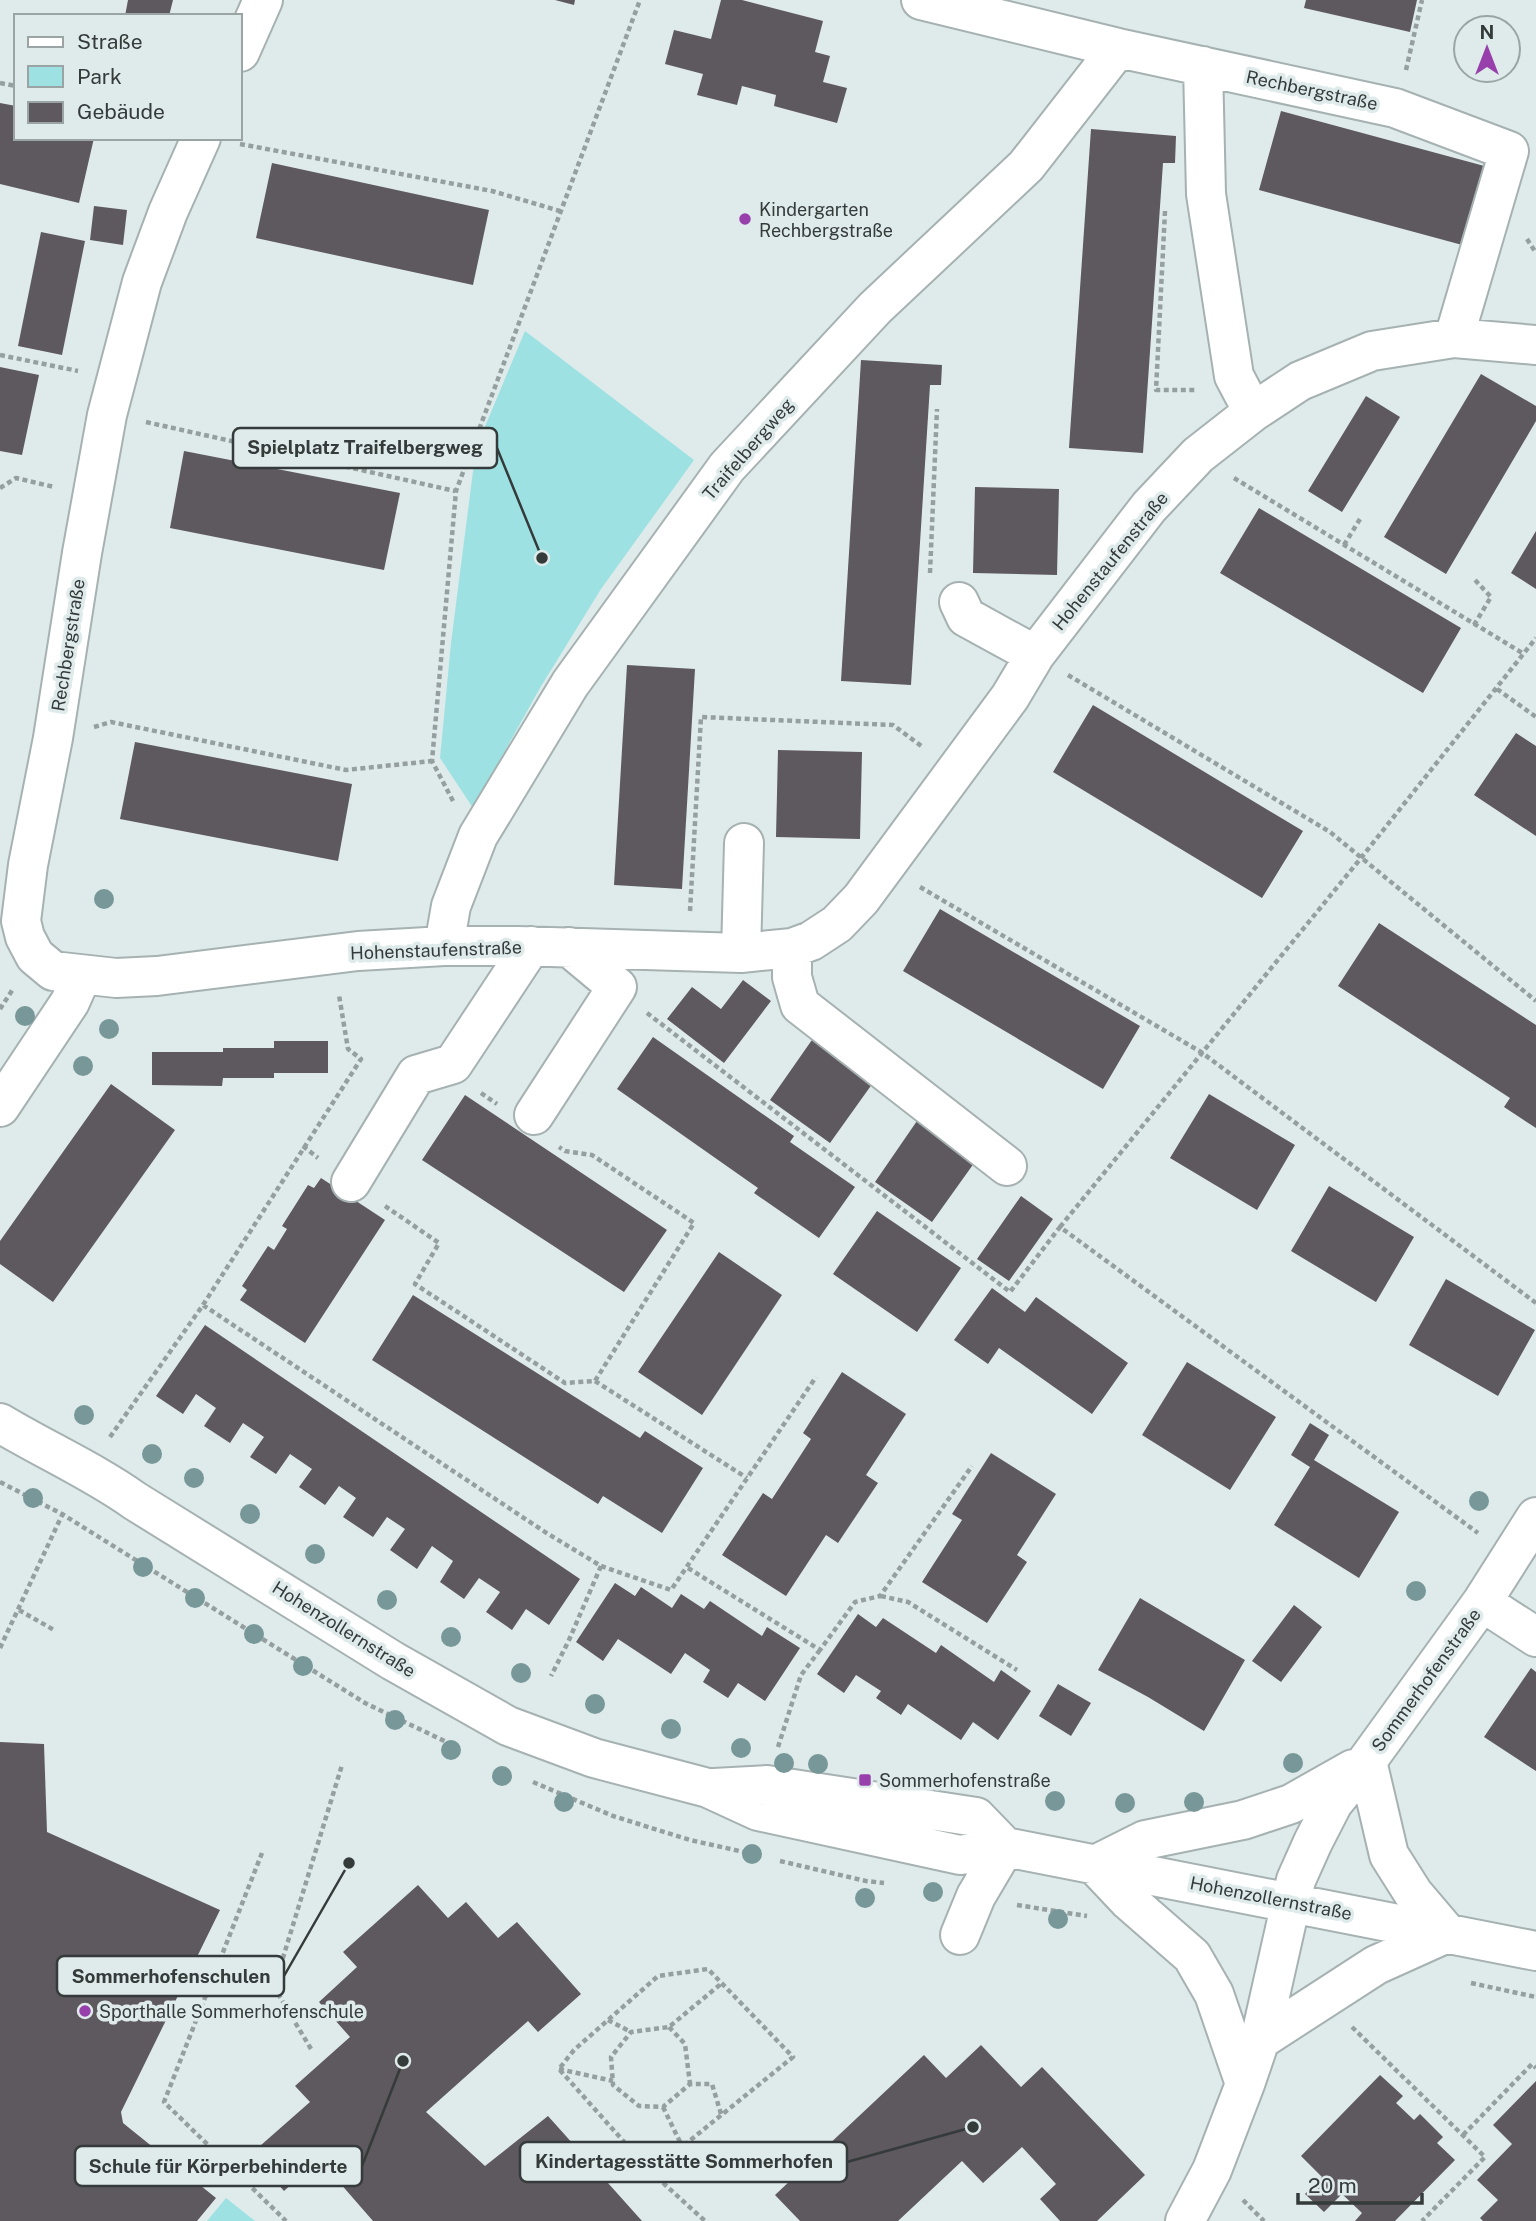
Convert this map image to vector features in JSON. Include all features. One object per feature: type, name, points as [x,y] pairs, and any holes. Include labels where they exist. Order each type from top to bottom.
[{"type":"street","points":[[242,47],[263,0]]},
{"type":"street","name":"Rechbergstraße","points":[[921,0],[1118,48],[1395,108],[1509,151],[1454,338]]},
{"type":"street","name":"Traifelbergweg","points":[[444,946],[450,906],[478,836],[570,684],[727,467],[875,308],[1026,166],[1118,48]]},
{"type":"street","points":[[1203,66],[1206,194],[1234,376],[1253,412]]},
{"type":"street","name":"Rechbergstraße","points":[[82,975],[53,971],[35,956],[25,937],[22,921],[28,865],[53,738],[111,397],[142,282],[168,212],[219,141]]},
{"type":"street","name":"Hohenstaufenstraße","points":[[82,975],[116,978],[157,976],[358,951],[444,946],[741,953],[792,948],[811,941],[837,924],[886,867],[1010,697],[1035,655],[1149,508],[1198,455],[1300,380],[1372,351],[1454,338],[1536,345]]},
{"type":"street","points":[[959,602],[966,617],[1035,655]]},
{"type":"street","points":[[741,953],[744,843]]},
{"type":"street","points":[[351,1182],[416,1075],[453,1064],[531,946]]},
{"type":"street","points":[[532,1123],[617,987],[569,947]]},
{"type":"street","points":[[792,948],[792,977],[800,1005],[1007,1166]]},
{"type":"street","points":[[0,1107],[70,1002],[82,975]]},
{"type":"street","name":"Hohenzollernstraße","points":[[0,1423],[88,1471],[393,1661],[508,1726],[594,1758],[708,1788],[767,1785],[976,1818],[1005,1847],[1536,1951]]},
{"type":"street","name":"Sommerhofenstraße","points":[[1185,2221],[1212,2171],[1245,2084],[1259,2040],[1296,1880],[1333,1803],[1367,1761],[1482,1602],[1536,1517]]},
{"type":"street","name":"Sommerhofenstraße","points":[[1482,1602],[1536,1637]]},
{"type":"street","points":[[1245,2084],[1214,1994],[1192,1956],[1129,1901],[1095,1865],[1145,1840],[1243,1820],[1291,1804],[1367,1761],[1389,1855],[1413,1893],[1447,1933],[1376,1965],[1259,2040]]},
{"type":"street","points":[[960,1935],[976,1896],[1005,1847]]},
{"type":"path","points":[[478,836],[448,793],[432,761],[456,491],[640,0]]},
{"type":"path","points":[[1410,56],[1422,0]]},
{"type":"path","points":[[219,141],[492,191],[560,211]]},
{"type":"path","points":[[1198,390],[1156,390],[1156,376],[1166,191],[1206,194]]},
{"type":"path","points":[[0,355],[111,397],[456,491]]},
{"type":"path","points":[[1198,455],[1524,654]]},
{"type":"path","points":[[0,488],[16,478],[92,497]]},
{"type":"path","points":[[1344,545],[1360,519]]},
{"type":"path","points":[[1474,625],[1491,597],[1475,580]]},
{"type":"path","points":[[617,987],[657,1022],[1010,1293],[1060,1227],[1361,858],[1536,638]]},
{"type":"path","points":[[1035,655],[1330,832],[1536,1001]]},
{"type":"path","points":[[1497,689],[1536,717]]},
{"type":"path","points":[[688,951],[701,717],[893,725],[955,772]]},
{"type":"path","points":[[53,738],[111,722],[346,770],[432,761]]},
{"type":"path","points":[[886,867],[1201,1052],[1536,1303]]},
{"type":"path","points":[[0,1648],[62,1514],[88,1471],[121,1419],[203,1305],[361,1059],[348,1049],[333,955]]},
{"type":"path","points":[[443,1066],[532,1123],[565,1151],[592,1155],[694,1223],[595,1381]]},
{"type":"path","points":[[303,1146],[439,1243],[415,1284],[565,1383],[595,1381],[747,1478]]},
{"type":"path","points":[[1060,1227],[1455,1517],[1512,1555]]},
{"type":"path","points":[[203,1305],[545,1532],[601,1566],[671,1590],[816,1377]]},
{"type":"path","points":[[880,1596],[972,1466]]},
{"type":"path","points":[[551,1676],[601,1566]]},
{"type":"path","points":[[688,1568],[820,1650]]},
{"type":"path","points":[[778,1747],[801,1675],[855,1602],[880,1596],[908,1602],[1017,1671]]},
{"type":"path","points":[[19,1610],[54,1630]]},
{"type":"path","points":[[311,2049],[274,1987],[342,1765]]},
{"type":"path","points":[[262,1853],[164,2102],[286,2221]]},
{"type":"path","points":[[559,2068],[574,2050],[658,1976],[708,1969],[793,2057],[651,2172]]},
{"type":"path","points":[[1458,1980],[1536,1997]]},
{"type":"path","points":[[608,2020],[631,2032],[669,2027],[722,1983]]},
{"type":"path","points":[[1348,2024],[1485,2157],[1422,2221]]},
{"type":"path","points":[[669,2027],[685,2044],[690,2084]]},
{"type":"path","points":[[631,2032],[611,2057],[613,2085],[639,2106],[663,2107],[690,2084],[712,2084],[721,2114]]},
{"type":"path","points":[[1463,2135],[1535,2064]]},
{"type":"path","points":[[559,2068],[613,2081]]},
{"type":"path","points":[[559,2068],[651,2172],[705,2221]]},
{"type":"path","points":[[663,2107],[682,2146]]},
{"type":"green space","points":[[525,331],[694,460],[601,589],[540,688],[473,808],[440,758],[451,643],[476,448]]},
{"type":"green space","points":[[226,2198],[255,2221],[207,2221]]},
{"type":"building","points":[[128,0],[173,0],[170,14],[125,14]]},
{"type":"building","points":[[555,0],[575,0],[574,5]]},
{"type":"building","points":[[721,0],[742,0],[823,21],[815,52],[830,56],[823,82],[847,88],[837,123],[774,106],[776,95],[742,86],[737,105],[697,95],[703,74],[665,64],[674,30],[711,39]]},
{"type":"building","points":[[1306,0],[1417,0],[1410,32],[1304,8]]},
{"type":"building","points":[[0,103],[14,106],[14,140],[94,140],[79,203],[0,184]]},
{"type":"building","points":[[1281,111],[1488,167],[1466,246],[1259,190]]},
{"type":"building","points":[[1091,129],[1176,136],[1175,163],[1163,163],[1143,453],[1069,448]]},
{"type":"building","points":[[272,163],[489,210],[473,285],[256,238]]},
{"type":"building","points":[[94,206],[127,210],[123,245],[90,240]]},
{"type":"building","points":[[41,232],[85,241],[62,355],[18,346]]},
{"type":"building","points":[[861,360],[942,365],[941,385],[930,385],[911,685],[841,681]]},
{"type":"building","points":[[0,367],[39,375],[22,455],[0,451]]},
{"type":"building","points":[[1481,374],[1536,406],[1536,421],[1446,574],[1384,537]]},
{"type":"building","points":[[1366,396],[1400,417],[1342,512],[1308,491]]},
{"type":"building","points":[[184,451],[400,493],[384,570],[170,528]]},
{"type":"building","points":[[975,487],[1059,489],[1057,575],[973,573]]},
{"type":"building","points":[[1259,508],[1461,628],[1423,693],[1220,573]]},
{"type":"building","points":[[1536,531],[1536,589],[1511,573]]},
{"type":"building","points":[[627,665],[695,669],[682,889],[614,885]]},
{"type":"building","points":[[1093,705],[1303,831],[1262,898],[1053,772]]},
{"type":"building","points":[[1516,733],[1536,746],[1536,836],[1474,795]]},
{"type":"building","points":[[135,742],[352,784],[338,861],[120,819]]},
{"type":"building","points":[[778,750],[862,752],[860,839],[776,837]]},
{"type":"building","points":[[940,909],[1140,1026],[1103,1089],[903,971]]},
{"type":"building","points":[[1379,923],[1536,1025],[1536,1128],[1504,1107],[1510,1098],[1338,986]]},
{"type":"building","points":[[743,980],[771,1001],[724,1063],[667,1019],[692,987],[721,1009]]},
{"type":"building","points":[[653,1037],[794,1136],[790,1142],[855,1187],[819,1238],[754,1193],[758,1188],[617,1089]]},
{"type":"building","points":[[814,1037],[875,1080],[830,1143],[770,1100]]},
{"type":"building","points":[[274,1041],[328,1041],[328,1073],[274,1073],[274,1078],[223,1078],[222,1086],[152,1085],[152,1052],[223,1052],[223,1048],[274,1048]]},
{"type":"building","points":[[111,1084],[175,1130],[53,1302],[0,1264],[0,1241]]},
{"type":"building","points":[[1209,1094],[1295,1145],[1257,1210],[1170,1158]]},
{"type":"building","points":[[465,1095],[667,1230],[624,1292],[422,1160]]},
{"type":"building","points":[[919,1118],[977,1159],[932,1222],[875,1182]]},
{"type":"building","points":[[321,1178],[385,1220],[305,1343],[240,1300],[247,1290],[242,1286],[268,1246],[274,1250],[287,1229],[282,1226],[308,1185],[314,1188]]},
{"type":"building","points":[[1329,1186],[1414,1237],[1376,1302],[1291,1251]]},
{"type":"building","points":[[1021,1196],[1053,1219],[1009,1281],[977,1259]]},
{"type":"building","points":[[877,1211],[961,1268],[917,1332],[833,1274]]},
{"type":"building","points":[[719,1252],[782,1295],[702,1415],[638,1372]]},
{"type":"building","points":[[1446,1279],[1535,1330],[1498,1396],[1409,1345]]},
{"type":"building","points":[[992,1288],[1025,1312],[1036,1297],[1128,1363],[1092,1414],[999,1348],[988,1364],[954,1340]]},
{"type":"building","points":[[413,1295],[640,1438],[645,1431],[703,1468],[662,1533],[603,1496],[598,1504],[372,1360]]},
{"type":"building","points":[[205,1325],[580,1579],[549,1625],[526,1609],[512,1630],[486,1612],[500,1592],[479,1578],[464,1599],[440,1582],[453,1561],[432,1546],[417,1569],[390,1550],[405,1529],[387,1517],[373,1537],[343,1517],[356,1498],[339,1486],[325,1505],[299,1487],[312,1469],[290,1454],[276,1474],[250,1457],[264,1437],[243,1423],[230,1443],[204,1426],[216,1408],[196,1394],[183,1414],[156,1396]]},
{"type":"building","points":[[1187,1362],[1276,1417],[1230,1490],[1142,1435]]},
{"type":"building","points":[[842,1372],[906,1414],[866,1475],[878,1483],[838,1543],[826,1535],[786,1596],[722,1555],[763,1493],[772,1499],[811,1439],[803,1433]]},
{"type":"building","points":[[1310,1423],[1329,1435],[1314,1460],[1399,1512],[1359,1578],[1274,1525],[1310,1467],[1291,1455]]},
{"type":"building","points":[[991,1453],[1056,1494],[1017,1555],[1027,1562],[987,1623],[922,1582],[962,1520],[952,1514]]},
{"type":"building","points":[[615,1583],[635,1596],[641,1587],[672,1608],[681,1594],[704,1609],[710,1601],[762,1636],[767,1627],[800,1648],[765,1701],[738,1683],[728,1698],[703,1682],[710,1670],[685,1653],[671,1674],[618,1639],[603,1661],[576,1642]]},
{"type":"building","points":[[1140,1598],[1245,1660],[1204,1731],[1098,1670]]},
{"type":"building","points":[[1294,1605],[1322,1627],[1281,1682],[1252,1661]]},
{"type":"building","points":[[858,1614],[876,1627],[883,1618],[936,1653],[941,1645],[994,1682],[1001,1670],[1031,1691],[998,1740],[973,1722],[961,1740],[908,1704],[901,1715],[876,1698],[881,1691],[856,1675],[844,1693],[817,1674]]},
{"type":"building","points":[[1531,1668],[1536,1672],[1536,1771],[1484,1737]]},
{"type":"building","points":[[1058,1684],[1091,1703],[1071,1736],[1039,1716]]},
{"type":"building","name":"Sporthalle Sommerhofenschule","points":[[0,1742],[44,1744],[47,1832],[220,1910],[121,2112],[123,2123],[216,2198],[197,2221],[0,2221]]},
{"type":"building","points":[[418,1885],[448,1918],[466,1902],[498,1938],[517,1922],[581,1994],[538,2032],[528,2021],[426,2112],[485,2166],[548,2116],[642,2221],[373,2221],[319,2159],[284,2191],[251,2154],[310,2102],[295,2086],[350,2037],[319,2002],[357,1967],[343,1952]]},
{"type":"building","points":[[981,2045],[1021,2087],[1042,2067],[1145,2175],[1097,2221],[1060,2221],[1040,2199],[1056,2184],[1022,2147],[983,2183],[962,2161],[898,2221],[800,2221],[775,2195],[924,2055],[946,2078]]},
{"type":"building","points":[[1380,2075],[1403,2096],[1396,2103],[1414,2120],[1420,2114],[1443,2137],[1437,2143],[1455,2160],[1395,2221],[1355,2221],[1362,2213],[1342,2194],[1324,2212],[1305,2194],[1322,2177],[1301,2156]]},
{"type":"building","points":[[1536,2081],[1536,2221],[1483,2221],[1480,2218],[1498,2200],[1477,2180],[1512,2144],[1493,2125]]},
{"type":"place","name":"Kindergarten Rechbergstraße","points":[[745,219]]},
{"type":"place","name":"Spielplatz Traifelbergweg","points":[[542,558]]},
{"type":"place","name":"Sommerhofenstraße","points":[[865,1780]]},
{"type":"place","name":"Sommerhofenschulen","points":[[349,1863]]},
{"type":"place","name":"Sporthalle Sommerhofenschule","points":[[85,2011]]},
{"type":"place","name":"Schule für Körperbehinderte","points":[[403,2061]]},
{"type":"place","name":"Kindertagesstätte Sommerhofen","points":[[973,2127]]}]
